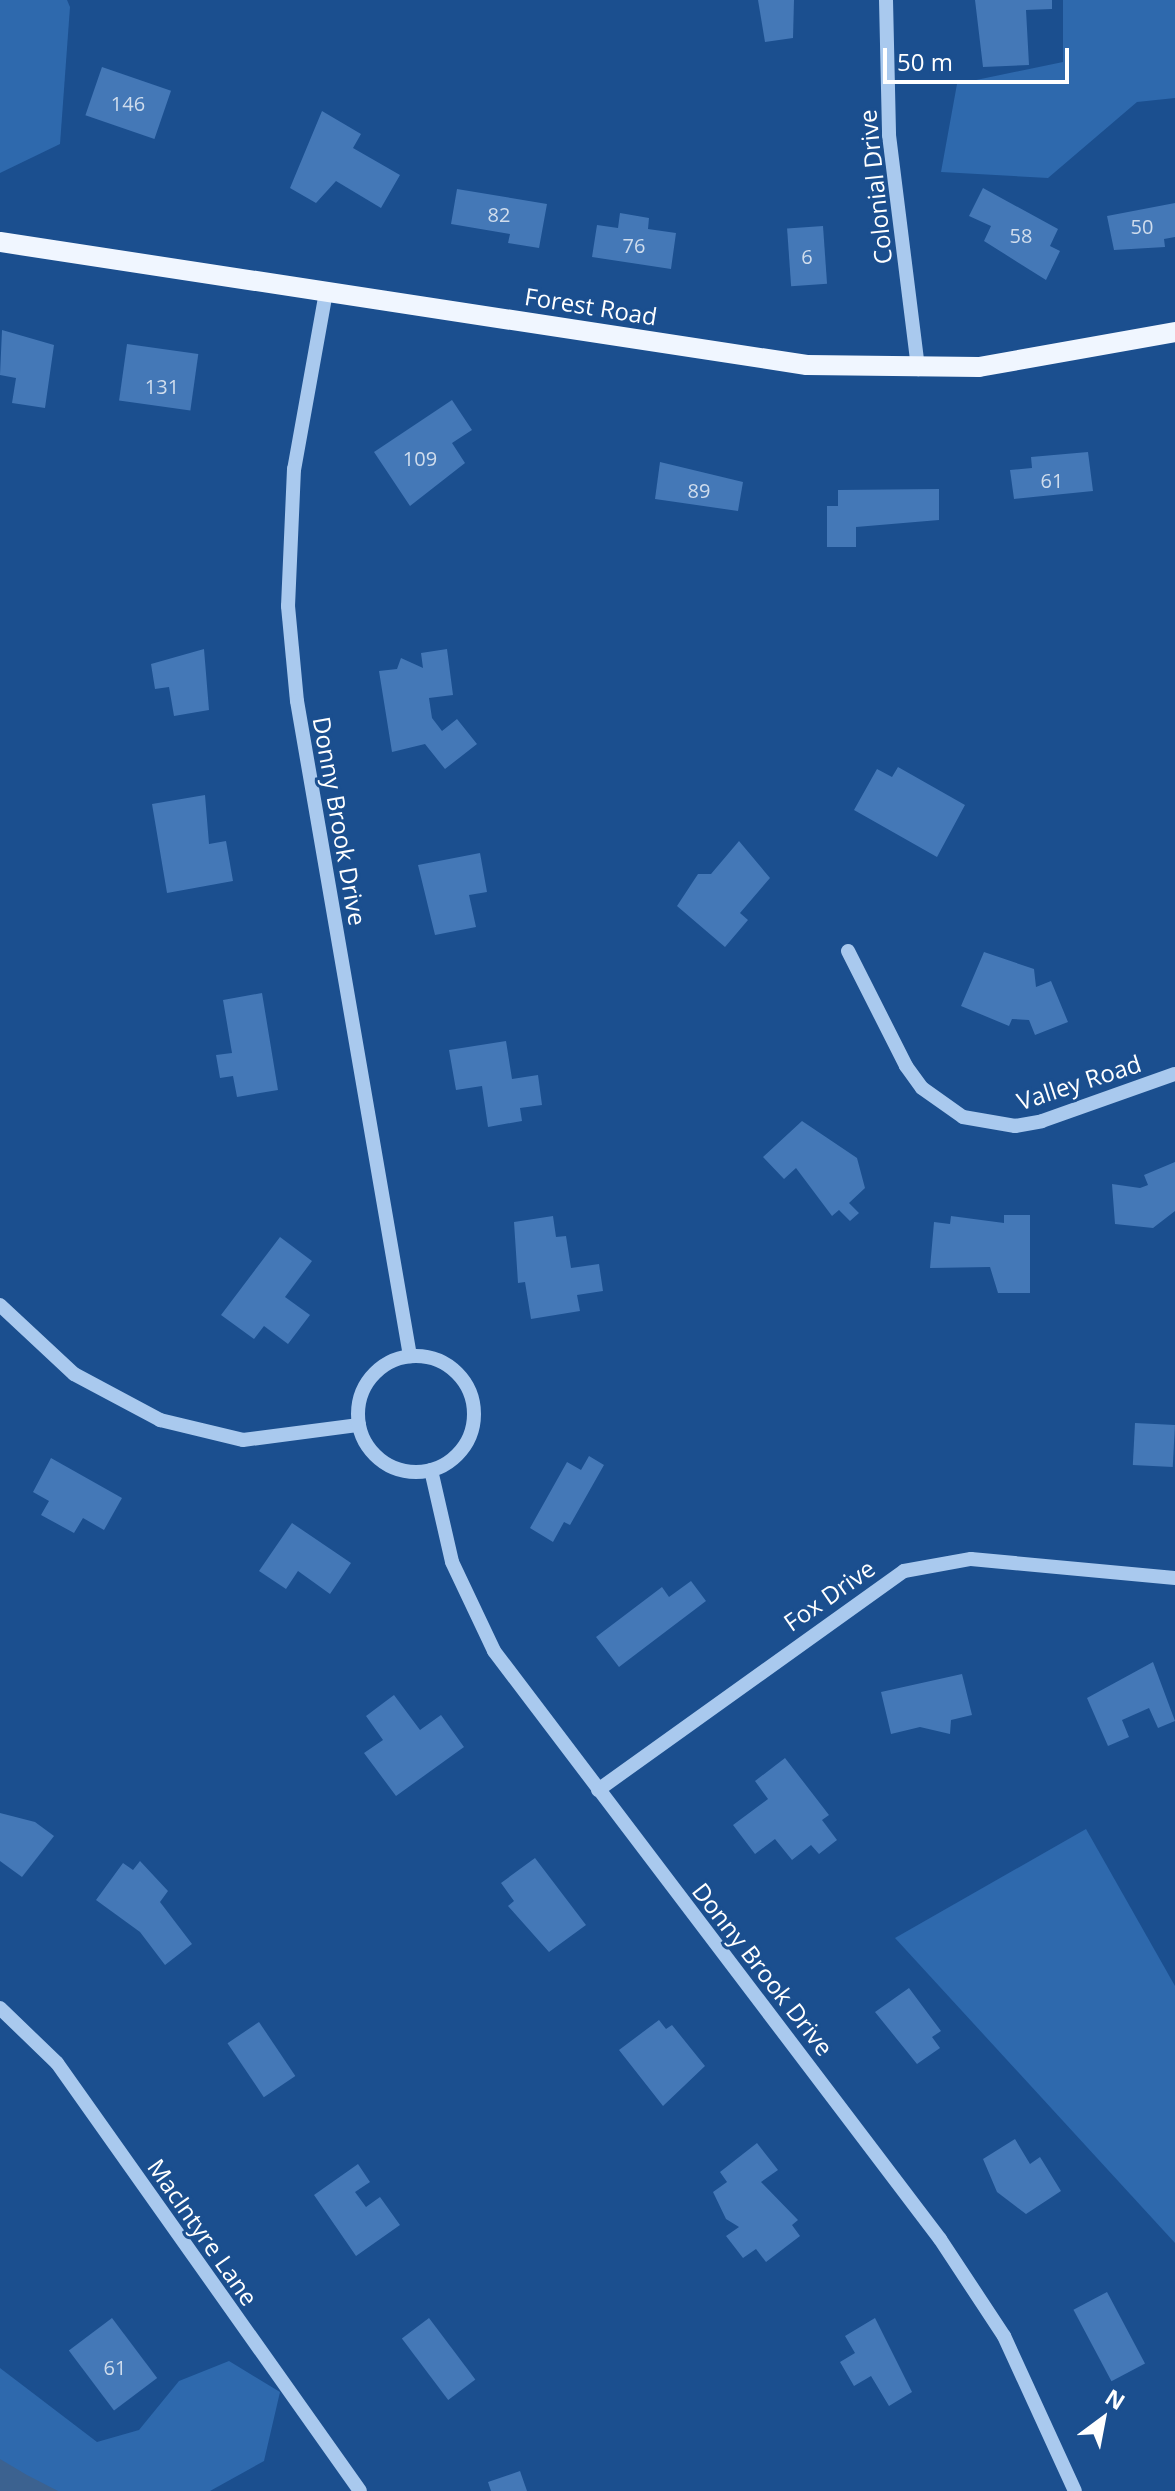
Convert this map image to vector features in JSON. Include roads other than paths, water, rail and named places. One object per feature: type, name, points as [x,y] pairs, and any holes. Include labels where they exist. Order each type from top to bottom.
[{"type":"main road","name":"Forest Road","points":[[0,242],[807,365],[918,369],[979,367],[1175,332]]},
{"type":"street","name":"Colonial Drive","points":[[886,0],[889,135],[918,369]]},
{"type":"street","name":"Donny Brook Drive","points":[[326,292],[294,469],[288,606],[297,701],[410,1356]]},
{"type":"street","name":"Valley Road","points":[[848,951],[906,1066],[922,1088],[963,1117],[1015,1126],[1042,1121],[1175,1074]]},
{"type":"street","points":[[0,1305],[74,1374],[160,1420],[243,1440],[359,1425]]},
{"type":"street","points":[[410,1356],[447,1365],[471,1394],[471,1432],[463,1449],[431,1470],[412,1472],[377,1458],[359,1425],[358,1405],[375,1371],[410,1356]]},
{"type":"street","name":"Donny Brook Drive","points":[[431,1470],[438,1514],[467,1600],[524,1694],[940,2239],[1004,2336],[1075,2491]]},
{"type":"street","name":"Fox Drive","points":[[598,1790],[904,1571],[971,1559],[1175,1578]]},
{"type":"street","name":"MacIntyre Lane","points":[[0,2008],[57,2063],[360,2491]]}]
